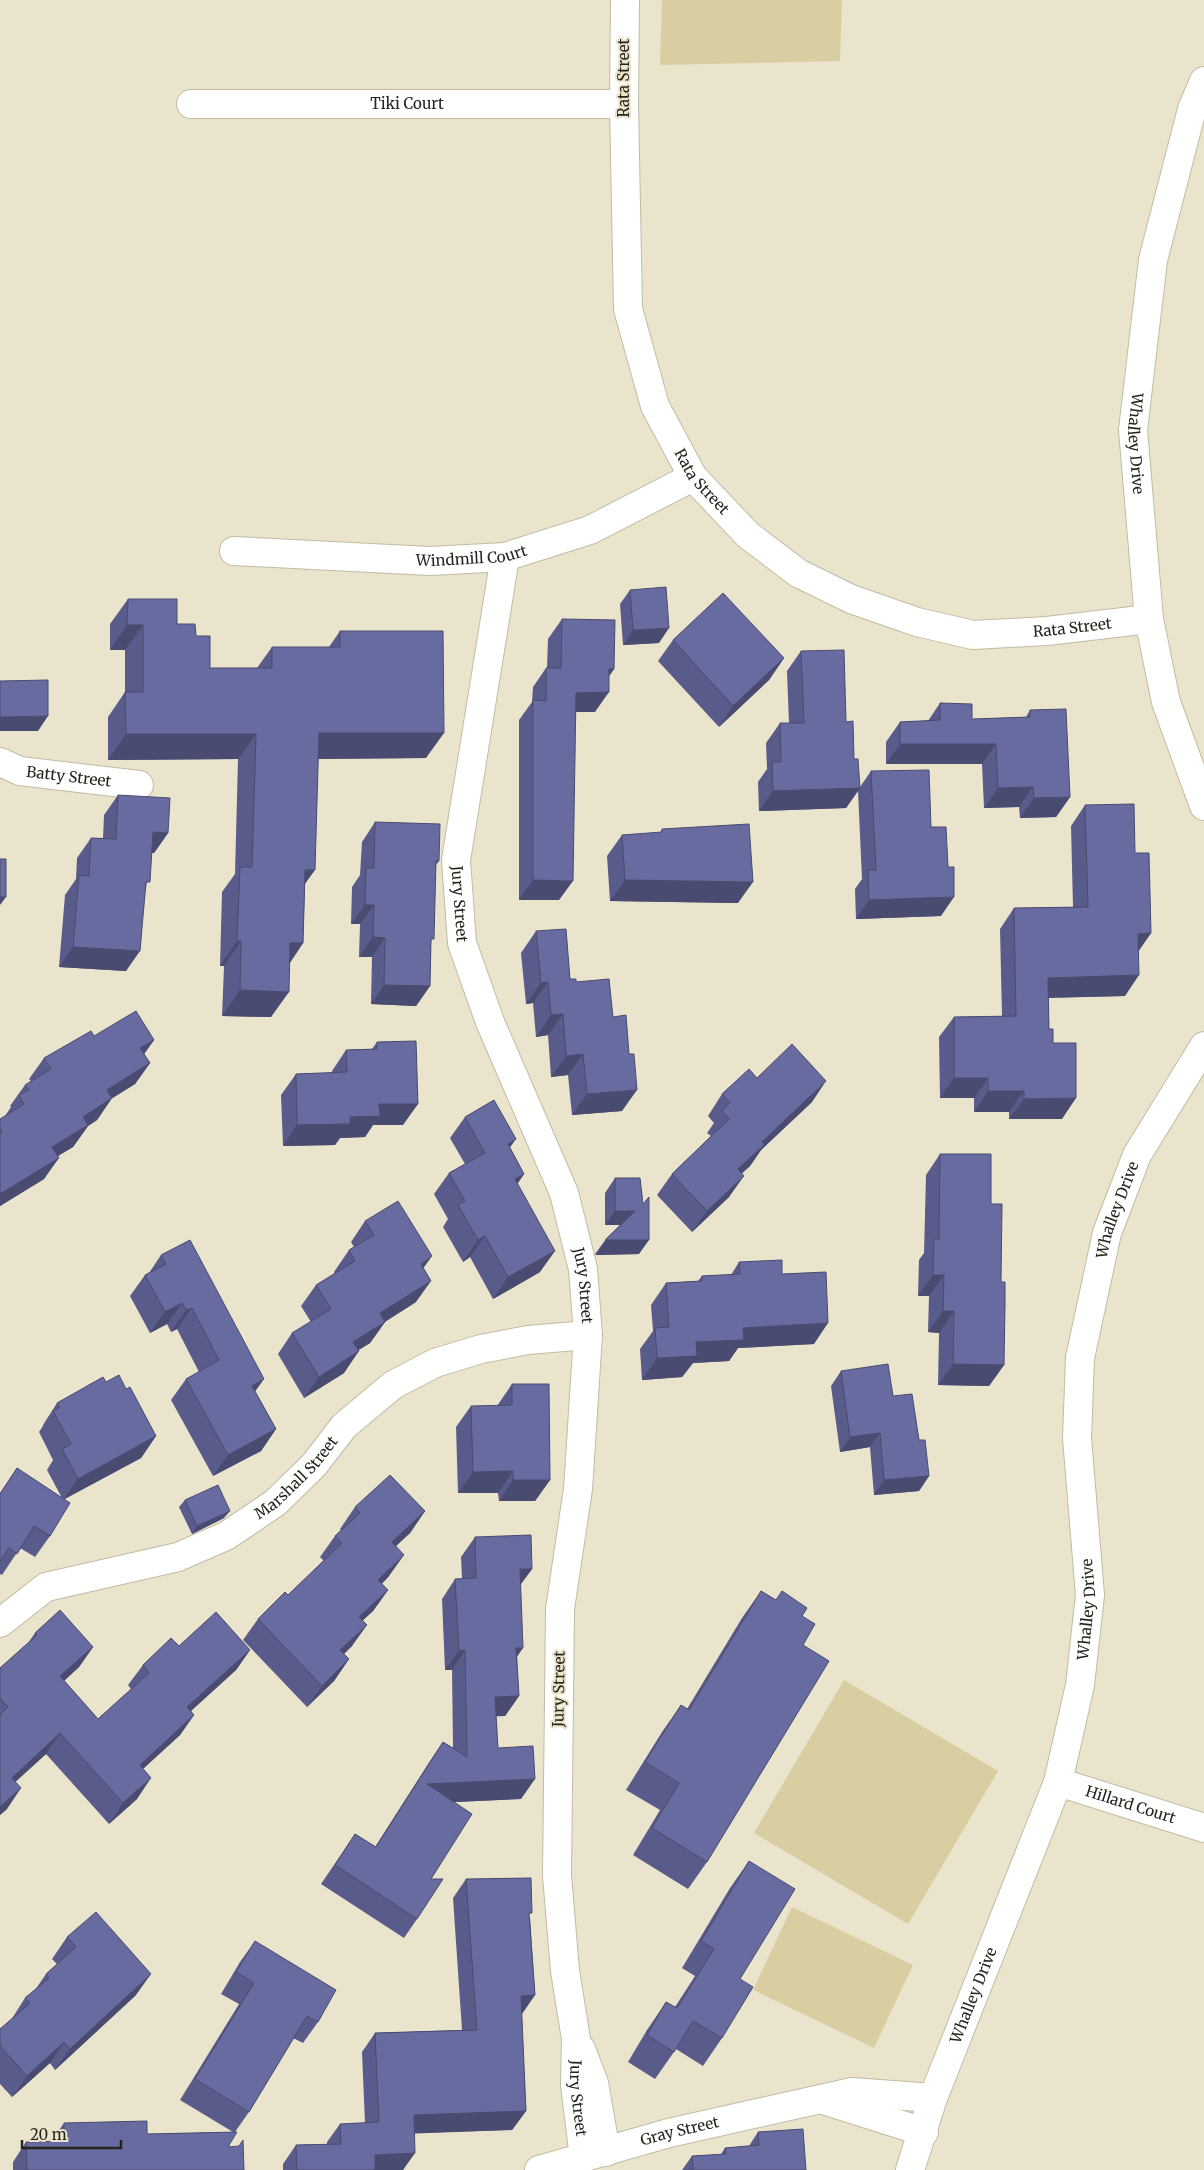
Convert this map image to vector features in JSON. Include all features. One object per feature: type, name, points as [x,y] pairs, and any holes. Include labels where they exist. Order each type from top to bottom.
[{"type":"street","name":"Rata Street","points":[[625,0],[624,104],[628,309],[655,406],[693,477],[748,535],[798,573],[851,599],[917,622],[973,635],[1046,631],[1149,619]]},
{"type":"street","name":"Whalley Drive","points":[[1204,81],[1192,109],[1153,260],[1133,430],[1149,619],[1166,702],[1204,806]]},
{"type":"street","name":"Tiki Court","points":[[191,104],[624,104]]},
{"type":"street","name":"Windmill Court","points":[[234,551],[430,561],[505,557],[590,530],[693,477]]},
{"type":"street","name":"Jury Street","points":[[505,557],[456,860],[462,943],[490,1022],[564,1193],[584,1270],[588,1335],[578,1489],[560,1609],[557,1875],[565,1971],[576,2039],[575,2085],[595,2155]]},
{"type":"street","name":"Batty Street","points":[[0,762],[20,771],[139,785]]},
{"type":"street","name":"Whalley Drive","points":[[910,2170],[924,2132],[933,2098],[1058,1782],[1080,1685],[1090,1595],[1077,1438],[1080,1358],[1107,1234],[1137,1154],[1204,1046]]},
{"type":"street","name":"Marshall Street","points":[[0,1623],[46,1587],[178,1557],[226,1536],[275,1503],[314,1465],[344,1426],[393,1385],[435,1363],[481,1349],[528,1340],[588,1335]]},
{"type":"street","name":"Hillard Court","points":[[1058,1782],[1204,1828]]},
{"type":"street","name":"Gray Street","points":[[539,2170],[669,2133],[852,2092],[933,2098]]},
{"type":"street","name":"Gray Street","points":[[823,2100],[924,2132]]},
{"type":"shaded area","points":[[662,0],[842,0],[840,61],[660,65]]},
{"type":"shaded area","points":[[844,1680],[998,1771],[908,1924],[754,1833]]},
{"type":"shaded area","points":[[792,1907],[913,1965],[874,2048],[753,1990]]},
{"type":"building","points":[[666,587],[669,628],[633,630],[630,590]]},
{"type":"building","points":[[723,593],[784,658],[733,706],[673,640]]},
{"type":"building","points":[[128,599],[177,599],[177,624],[195,624],[196,636],[210,636],[210,668],[272,668],[272,647],[340,647],[340,631],[443,631],[444,733],[319,733],[315,870],[305,870],[303,943],[290,943],[289,992],[240,990],[241,941],[237,941],[240,867],[252,867],[256,734],[126,734],[125,692],[143,692],[143,625],[127,625]]},
{"type":"building","points":[[562,619],[615,620],[614,669],[609,669],[609,692],[576,693],[573,881],[533,880],[533,700],[546,701],[546,668],[561,668]]},
{"type":"building","points":[[844,650],[846,722],[853,721],[854,759],[858,759],[860,788],[773,791],[772,762],[781,762],[780,723],[804,723],[801,651]]},
{"type":"building","points":[[48,680],[48,716],[0,717],[0,681]]},
{"type":"building","points":[[940,703],[972,704],[972,719],[1030,717],[1030,710],[1066,709],[1070,797],[1034,798],[1033,787],[998,788],[996,744],[900,744],[900,722],[940,720]]},
{"type":"building","points":[[929,770],[931,827],[946,827],[948,867],[954,867],[954,897],[869,900],[868,870],[876,870],[871,771]]},
{"type":"building","points":[[118,795],[170,798],[168,833],[153,832],[150,882],[146,882],[140,951],[73,947],[79,875],[89,876],[91,838],[116,839]]},
{"type":"building","points":[[1134,804],[1135,853],[1149,853],[1151,933],[1138,934],[1139,975],[1048,978],[1049,1029],[1053,1029],[1053,1043],[1076,1043],[1076,1098],[1024,1099],[1024,1091],[988,1091],[988,1078],[954,1078],[954,1017],[1016,1016],[1014,908],[1088,907],[1085,805]]},
{"type":"building","points":[[375,822],[440,824],[439,861],[436,861],[434,939],[431,939],[430,986],[384,985],[385,938],[373,937],[374,905],[365,905],[366,868],[374,868]]},
{"type":"building","points":[[749,824],[753,882],[625,880],[622,835],[662,832],[662,829]]},
{"type":"building","points":[[0,859],[6,859],[6,897],[0,897]]},
{"type":"building","points":[[566,929],[570,979],[576,979],[576,982],[609,979],[613,1017],[626,1015],[629,1054],[634,1054],[637,1090],[587,1094],[583,1054],[566,1056],[563,1014],[551,1015],[548,982],[541,983],[536,931]]},
{"type":"building","points":[[136,1011],[154,1040],[140,1048],[150,1063],[107,1090],[112,1098],[83,1117],[88,1125],[52,1147],[59,1158],[0,1194],[0,1134],[2,1132],[0,1129],[0,1119],[24,1104],[19,1095],[29,1090],[25,1085],[51,1069],[44,1058],[91,1031],[94,1036]]},
{"type":"building","points":[[416,1041],[418,1104],[379,1104],[380,1116],[350,1117],[350,1124],[297,1125],[296,1074],[347,1072],[346,1050],[377,1049],[377,1042]]},
{"type":"building","points":[[792,1044],[826,1081],[762,1142],[765,1144],[738,1169],[744,1176],[707,1211],[672,1174],[729,1119],[722,1111],[730,1103],[722,1094],[749,1069],[757,1078]]},
{"type":"building","points":[[494,1100],[516,1139],[508,1144],[524,1174],[515,1179],[555,1251],[508,1277],[485,1236],[478,1240],[458,1205],[465,1201],[449,1173],[485,1153],[465,1117]]},
{"type":"building","points":[[940,1154],[991,1154],[991,1204],[1002,1204],[1001,1282],[1005,1282],[1004,1365],[953,1364],[954,1311],[943,1311],[944,1275],[933,1275],[934,1239],[939,1239]]},
{"type":"building","points":[[615,1178],[640,1178],[643,1204],[649,1197],[649,1240],[606,1240],[635,1211],[615,1211]]},
{"type":"building","points":[[398,1201],[432,1256],[421,1264],[431,1281],[380,1313],[385,1322],[353,1342],[359,1351],[319,1377],[292,1333],[331,1309],[316,1285],[355,1261],[349,1250],[374,1235],[365,1221]]},
{"type":"building","points":[[190,1240],[264,1379],[252,1386],[276,1429],[228,1455],[186,1379],[219,1360],[192,1308],[186,1310],[182,1303],[165,1312],[145,1275],[166,1264],[161,1255]]},
{"type":"building","points":[[782,1260],[782,1274],[826,1272],[828,1323],[743,1328],[744,1340],[696,1342],[697,1356],[657,1358],[655,1328],[669,1327],[666,1283],[702,1281],[702,1276],[740,1274],[739,1262]]},
{"type":"building","points":[[888,1364],[893,1396],[912,1394],[919,1440],[925,1440],[929,1476],[884,1480],[880,1433],[850,1437],[841,1371]]},
{"type":"building","points":[[119,1375],[126,1389],[130,1387],[156,1436],[78,1479],[62,1449],[71,1444],[53,1411],[60,1407],[57,1403],[103,1377],[106,1382]]},
{"type":"building","points":[[512,1384],[549,1384],[550,1480],[513,1480],[513,1471],[473,1472],[471,1406],[512,1405]]},
{"type":"building","points":[[17,1468],[70,1503],[50,1536],[34,1526],[17,1554],[9,1548],[0,1562],[0,1494]]},
{"type":"building","points":[[390,1475],[425,1511],[392,1542],[404,1555],[378,1580],[388,1590],[359,1617],[367,1625],[340,1650],[349,1659],[322,1686],[258,1619],[285,1592],[288,1595],[342,1543],[335,1536],[360,1513],[355,1507]]},
{"type":"building","points":[[218,1485],[230,1511],[197,1526],[185,1500]]},
{"type":"building","points":[[531,1535],[532,1569],[520,1569],[523,1648],[516,1648],[519,1696],[495,1697],[498,1748],[533,1746],[535,1779],[427,1784],[472,1814],[431,1879],[443,1879],[417,1919],[335,1865],[355,1834],[376,1847],[443,1742],[467,1757],[465,1650],[459,1651],[455,1579],[476,1578],[475,1537]]},
{"type":"building","points":[[761,1591],[776,1600],[782,1591],[807,1608],[802,1616],[815,1624],[803,1645],[829,1661],[707,1862],[652,1828],[679,1783],[645,1762],[681,1705],[689,1710]]},
{"type":"building","points":[[60,1610],[93,1647],[60,1676],[98,1719],[149,1673],[143,1665],[171,1638],[179,1646],[216,1612],[250,1650],[187,1707],[194,1715],[140,1765],[151,1778],[123,1803],[60,1733],[12,1778],[21,1788],[0,1807],[0,1715],[8,1707],[0,1698],[0,1668],[37,1635],[35,1633]]},
{"type":"building","points":[[749,1861],[795,1889],[740,1979],[753,1987],[722,2038],[693,2021],[674,2052],[647,2035],[666,2002],[677,2008],[714,1949],[701,1941]]},
{"type":"building","points":[[531,1878],[532,1913],[529,1913],[535,1995],[521,1996],[526,2111],[414,2115],[415,2153],[375,2155],[375,2170],[297,2170],[296,2145],[341,2144],[340,2124],[379,2122],[375,2033],[477,2030],[466,1879]]},
{"type":"building","points":[[96,1912],[151,1974],[70,2049],[64,2042],[27,2076],[0,2046],[0,2029],[30,2003],[25,1998],[49,1978],[46,1974],[76,1947],[67,1937]]},
{"type":"building","points":[[255,1941],[336,1990],[318,2022],[307,2016],[249,2112],[195,2079],[254,1983],[236,1972]]},
{"type":"building","points":[[147,2121],[147,2134],[237,2132],[228,2147],[239,2146],[243,2140],[244,2170],[27,2170],[26,2142],[64,2141],[64,2123]]},
{"type":"building","points":[[803,2129],[806,2170],[693,2170],[692,2156],[726,2154],[725,2148],[759,2145],[758,2132]]}]
